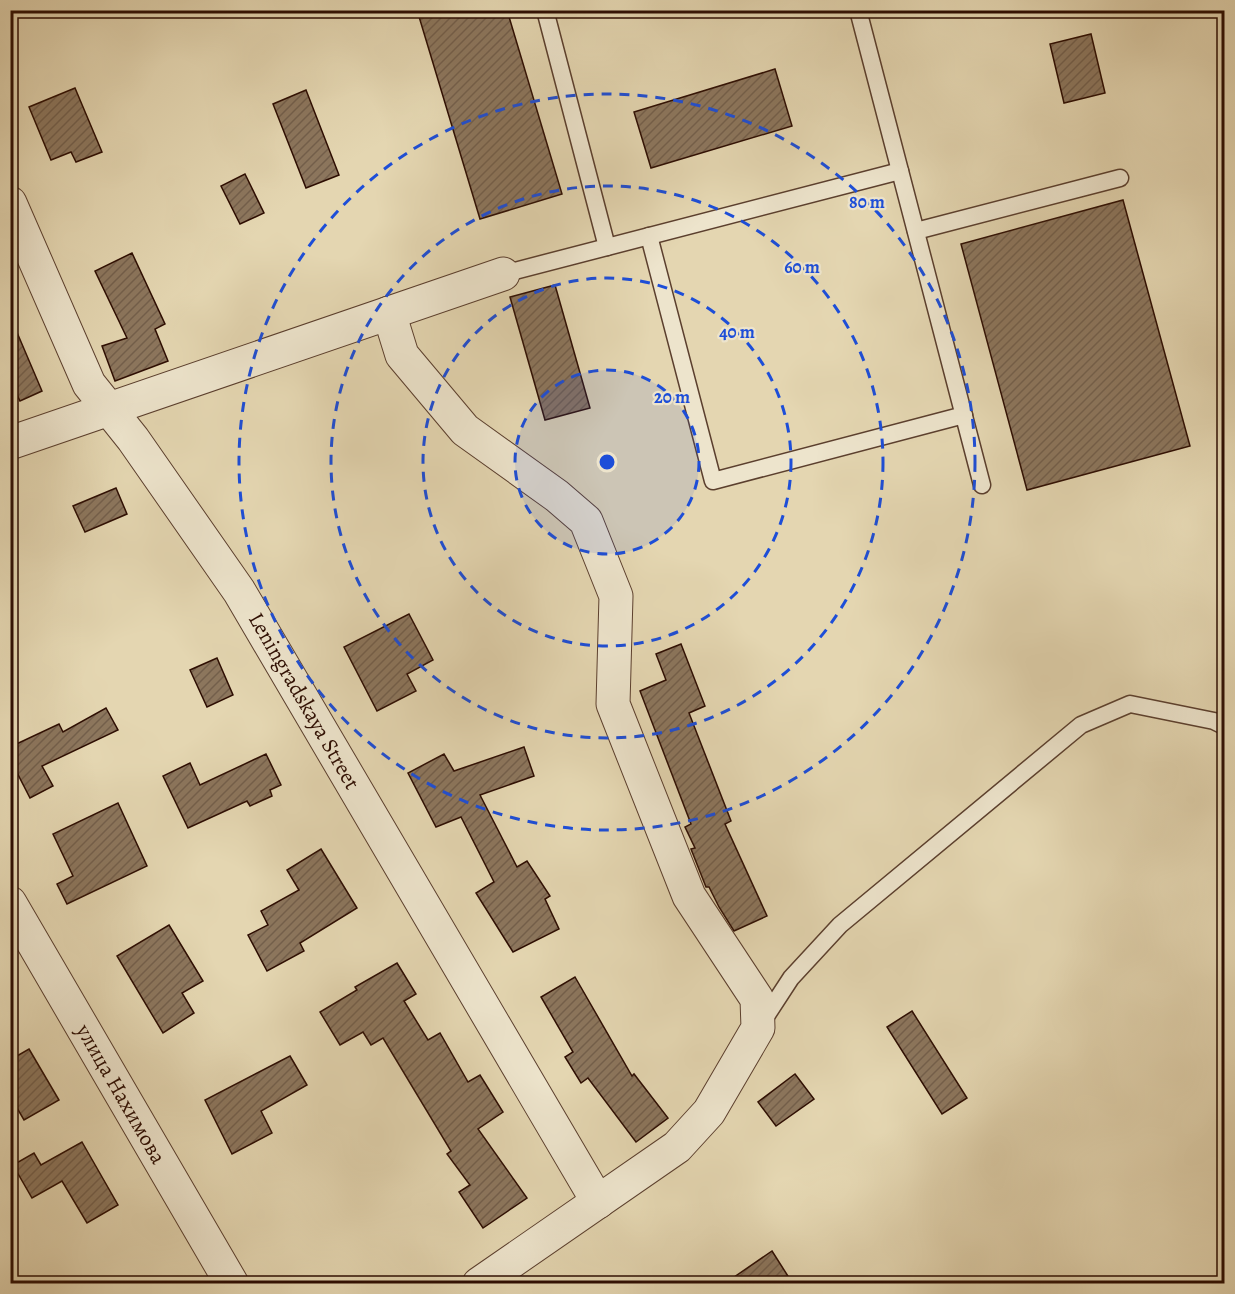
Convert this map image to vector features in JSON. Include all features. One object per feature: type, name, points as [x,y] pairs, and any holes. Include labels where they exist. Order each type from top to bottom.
[{"type":"street","name":"Leningradskaya Street","points":[[10,203],[89,384],[133,439],[239,591],[598,1202]]},
{"type":"street","points":[[10,443],[503,274]]},
{"type":"street","points":[[389,313],[402,355],[465,430],[557,496],[586,521],[616,596],[613,704],[689,896],[757,999],[758,1028],[709,1112],[677,1148],[479,1284]]},
{"type":"street","name":"улица Нахимова","points":[[10,903],[232,1284]]},
{"type":"lane","points":[[545,10],[607,247]]},
{"type":"lane","points":[[858,10],[982,485]]},
{"type":"lane","points":[[503,274],[900,171]]},
{"type":"lane","points":[[916,231],[1120,178]]},
{"type":"lane","points":[[649,236],[713,481],[964,415]]},
{"type":"lane","points":[[758,1028],[791,978],[840,925],[1081,725],[1130,704],[1214,721],[1224,726]]},
{"type":"building","points":[[417,10],[507,10],[562,194],[480,219]]},
{"type":"building","points":[[1091,34],[1105,93],[1064,103],[1050,44]]},
{"type":"building","points":[[775,69],[792,126],[651,168],[634,112]]},
{"type":"building","points":[[75,88],[102,152],[76,162],[71,152],[51,160],[29,107]]},
{"type":"building","points":[[306,90],[339,175],[306,188],[273,104]]},
{"type":"building","points":[[245,174],[264,213],[240,224],[221,186]]},
{"type":"building","points":[[1123,200],[1190,446],[1027,490],[961,244]]},
{"type":"building","points":[[132,253],[165,324],[155,329],[168,361],[115,381],[102,346],[127,338],[95,271]]},
{"type":"building","points":[[555,285],[590,408],[545,420],[510,297]]},
{"type":"building","points":[[10,316],[42,391],[20,401],[10,380]]},
{"type":"building","points":[[116,488],[127,514],[85,532],[73,506]]},
{"type":"building","points":[[409,614],[433,660],[407,674],[416,691],[377,711],[344,647]]},
{"type":"building","points":[[681,644],[705,706],[689,713],[731,821],[725,824],[767,916],[734,931],[709,887],[706,887],[691,849],[695,848],[685,827],[691,824],[640,691],[666,680],[656,654]]},
{"type":"building","points":[[217,658],[233,695],[207,707],[190,670]]},
{"type":"building","points":[[106,708],[118,730],[42,766],[53,786],[30,798],[10,759],[10,747],[59,724],[63,732]]},
{"type":"building","points":[[524,747],[534,776],[480,795],[517,867],[527,861],[550,896],[545,899],[559,929],[513,952],[476,893],[494,882],[461,817],[436,827],[408,773],[444,754],[454,771]]},
{"type":"building","points":[[266,754],[281,785],[270,790],[272,796],[250,806],[247,801],[188,828],[163,776],[190,763],[200,785]]},
{"type":"building","points":[[118,803],[147,866],[67,904],[57,884],[73,876],[53,834]]},
{"type":"building","points":[[321,849],[357,908],[300,943],[304,951],[267,971],[248,935],[268,925],[261,911],[299,890],[287,870]]},
{"type":"building","points":[[169,925],[203,981],[182,993],[194,1013],[163,1033],[117,956]]},
{"type":"building","points":[[397,963],[416,994],[404,1001],[428,1040],[440,1033],[468,1082],[480,1075],[503,1112],[478,1129],[527,1198],[483,1228],[459,1192],[470,1185],[447,1154],[451,1151],[383,1038],[371,1045],[363,1032],[340,1045],[320,1012],[357,990],[355,987]]},
{"type":"building","points":[[575,977],[632,1076],[634,1074],[668,1118],[636,1142],[588,1078],[581,1083],[565,1057],[573,1052],[541,997]]},
{"type":"building","points":[[912,1011],[967,1098],[942,1114],[887,1027]]},
{"type":"building","points":[[29,1049],[59,1100],[24,1120],[10,1096],[10,1060]]},
{"type":"building","points":[[290,1056],[307,1085],[261,1111],[272,1133],[232,1154],[205,1100]]},
{"type":"building","points":[[795,1074],[814,1099],[776,1126],[758,1102]]},
{"type":"building","points":[[82,1142],[118,1205],[87,1223],[62,1181],[32,1198],[13,1165],[34,1153],[41,1165]]},
{"type":"building","points":[[772,1251],[793,1284],[724,1284]]}]
